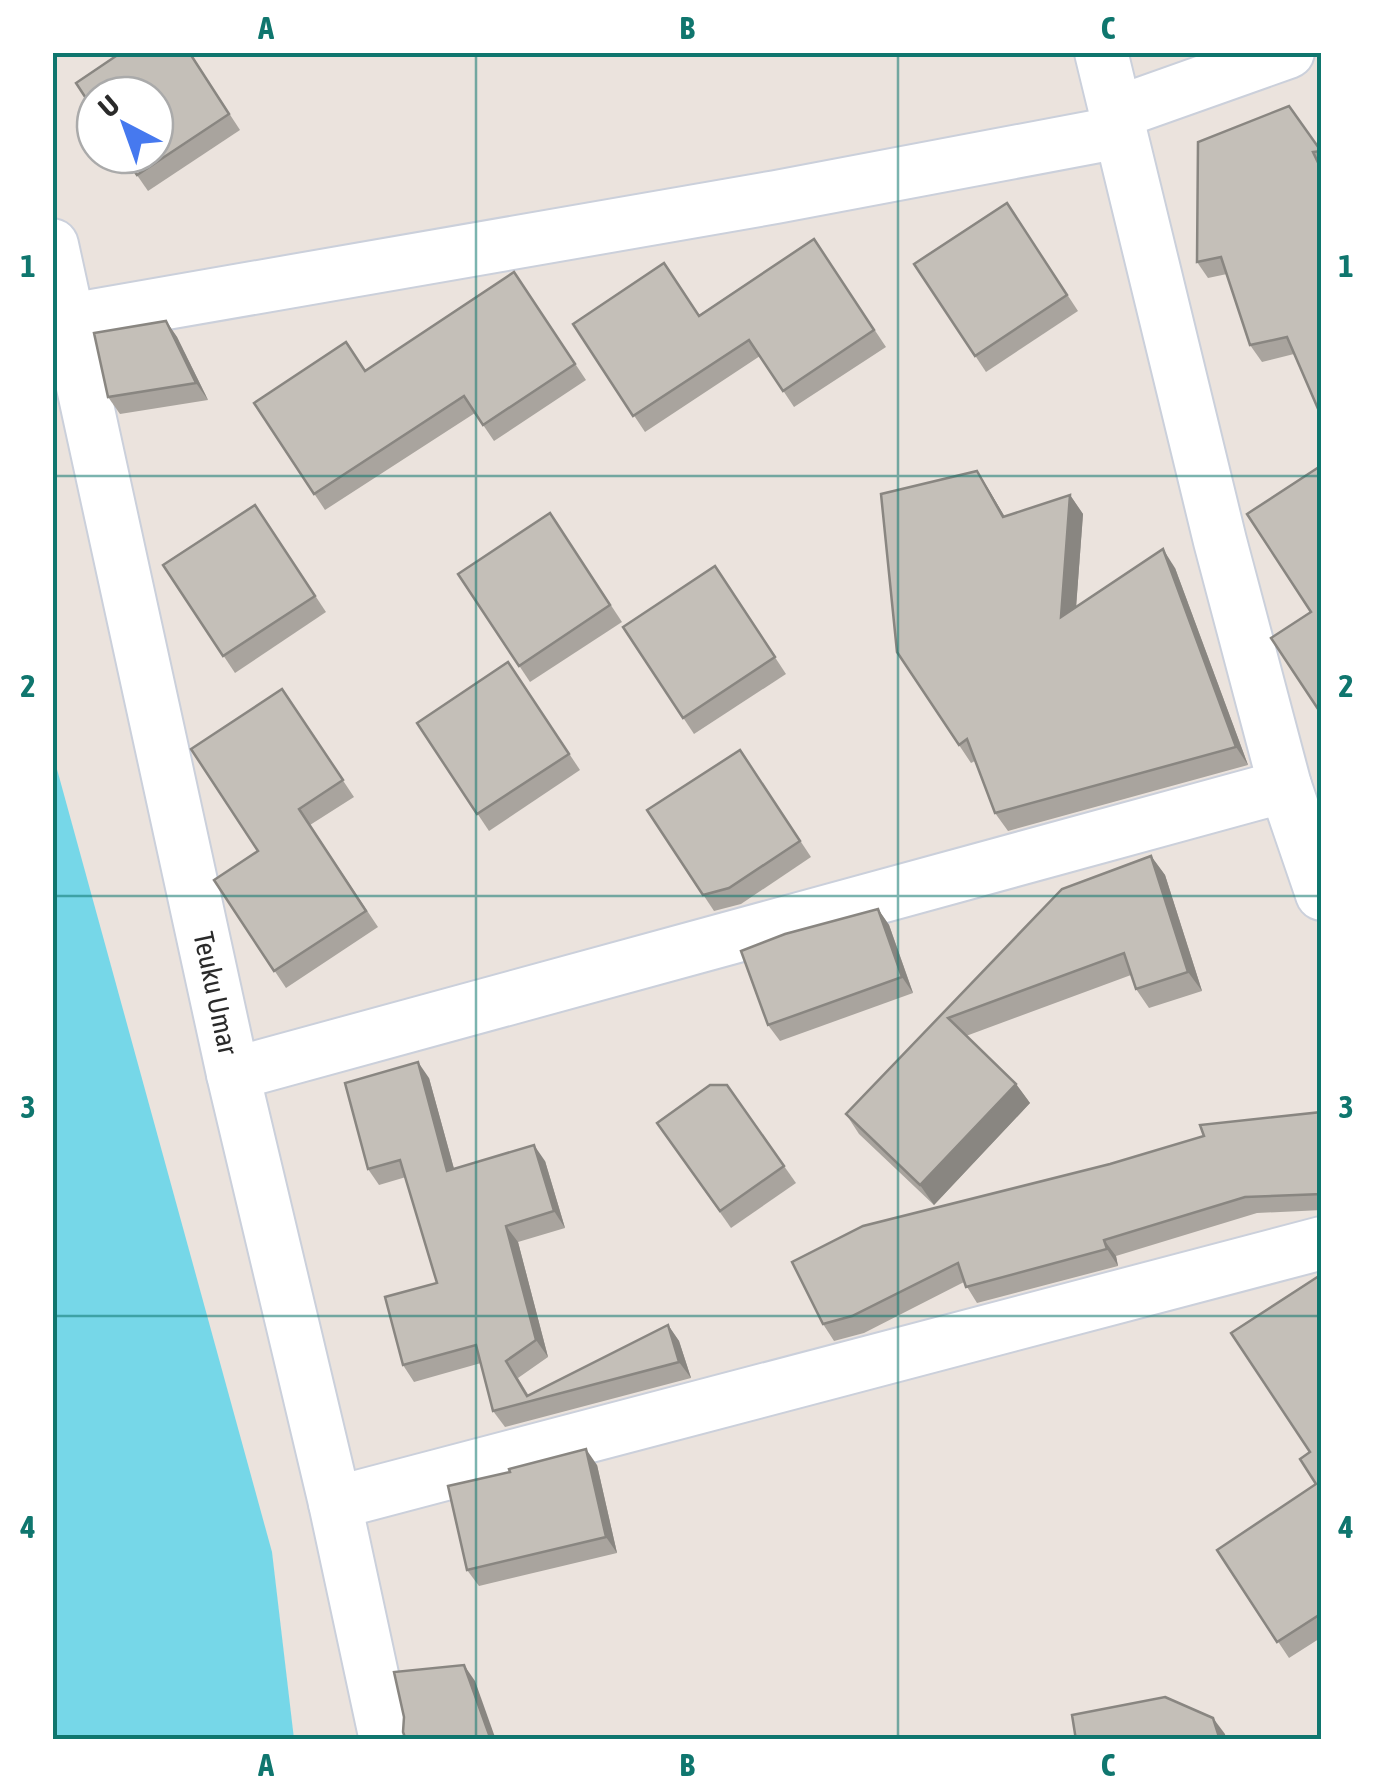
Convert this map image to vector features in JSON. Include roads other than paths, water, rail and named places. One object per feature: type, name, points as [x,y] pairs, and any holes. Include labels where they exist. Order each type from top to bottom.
[{"type":"street","points":[[1101,52],[1220,542],[1285,786],[1322,894]]},
{"type":"street","points":[[68,320],[776,197],[1118,123],[1288,52]]},
{"type":"street","name":"Teuku Umar","points":[[52,245],[233,1074],[335,1503],[386,1740]]},
{"type":"street","points":[[233,1074],[1285,786]]},
{"type":"street","points":[[335,1503],[1322,1243]]},
{"type":"water","points":[[52,751],[272,1552],[294,1739],[53,1739]]}]
